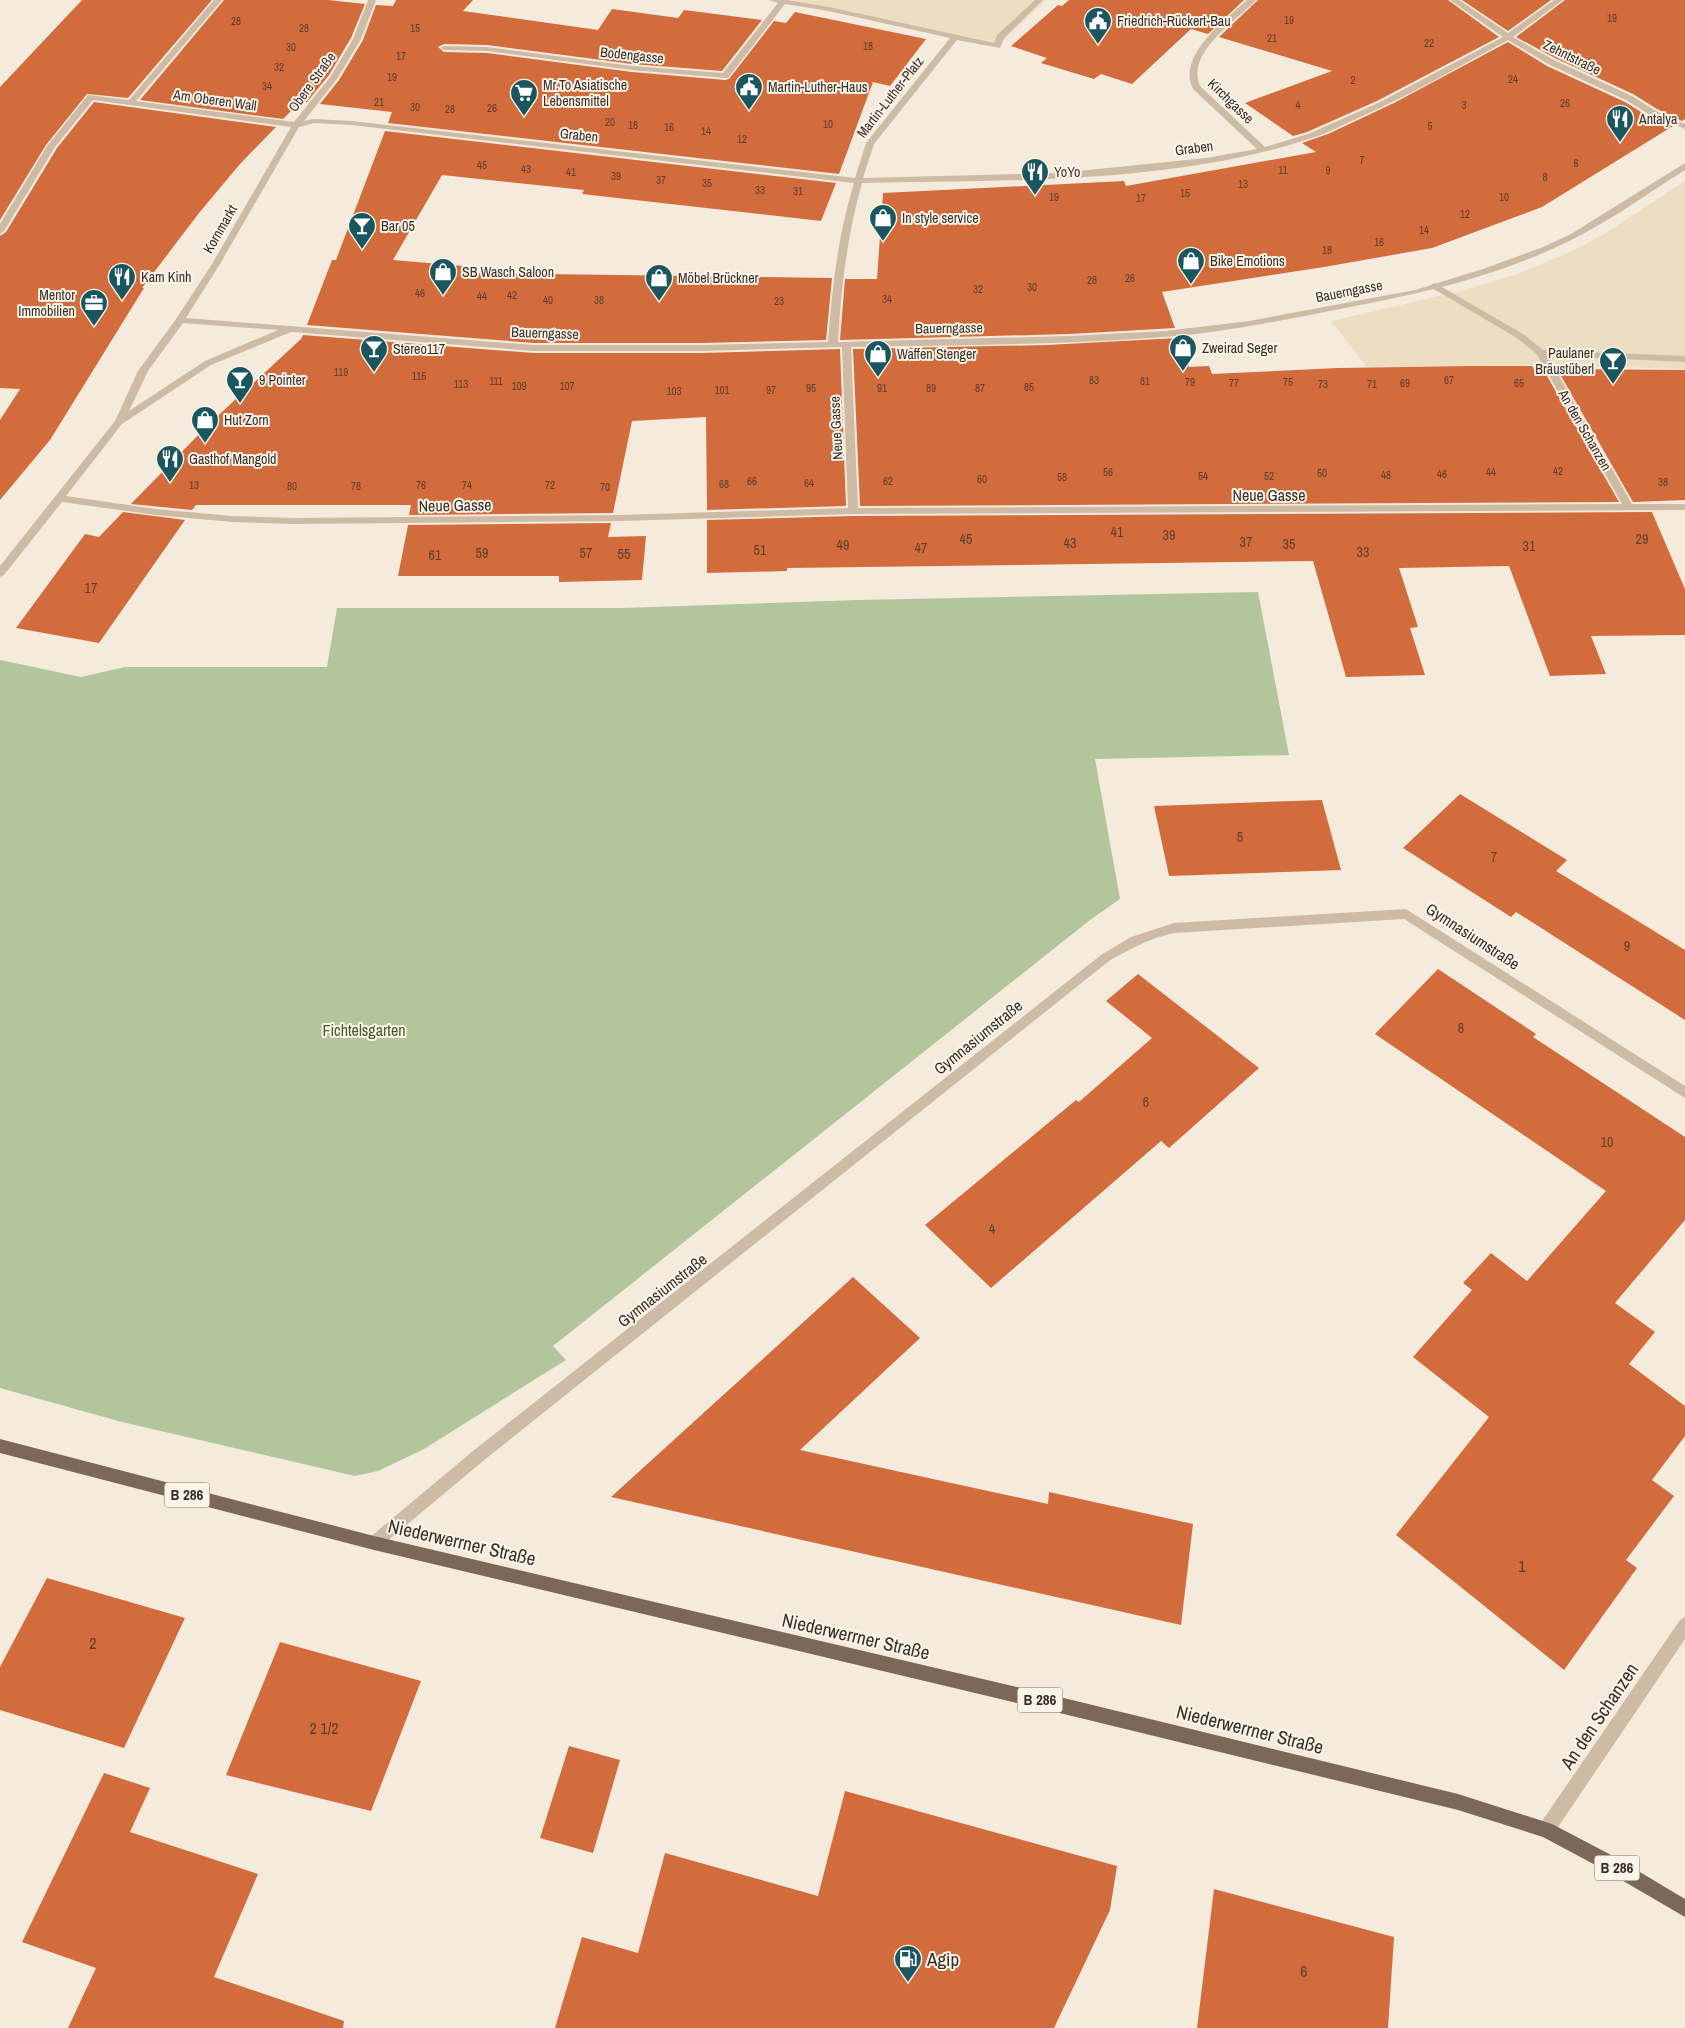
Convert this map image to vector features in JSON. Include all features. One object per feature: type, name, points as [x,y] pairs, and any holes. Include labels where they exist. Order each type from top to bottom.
[{"type":"main road","name":"Niederwerrner Straße","points":[[0,1446],[374,1543],[1458,1802],[1546,1830],[1607,1862],[1685,1909]]},
{"type":"street","name":"Am Oberen Wall","points":[[131,102],[218,0]]},
{"type":"street","name":"Obere Straße","points":[[296,125],[334,77],[357,39],[372,0]]},
{"type":"street","points":[[773,0],[829,9],[997,46],[1000,37],[1039,0]]},
{"type":"street","name":"Kirchgasse","points":[[1252,0],[1220,29],[1203,49],[1192,76],[1196,87],[1263,150]]},
{"type":"street","name":"Zehntstraße","points":[[1454,0],[1508,37],[1551,62],[1685,127]]},
{"type":"street","name":"Graben","points":[[296,125],[314,121],[352,123],[858,181],[1041,176],[1109,172],[1206,161],[1263,150],[1311,136],[1381,106],[1508,37],[1559,0]]},
{"type":"street","name":"Bodengasse","points":[[444,48],[487,49],[632,68],[725,76],[783,2]]},
{"type":"street","name":"Martin-Luther-Platz","points":[[858,181],[863,156],[870,143],[955,36]]},
{"type":"street","name":"Am Oberen Wall","points":[[0,231],[51,146],[91,97],[296,125]]},
{"type":"street","name":"Kornmarkt","points":[[0,573],[118,422],[143,370],[180,320],[222,254],[296,125]]},
{"type":"street","name":"Bauerngasse","points":[[180,320],[534,348],[675,348],[1069,339],[1165,334],[1249,324],[1416,292],[1486,271],[1546,250],[1609,216],[1685,166]]},
{"type":"street","points":[[833,344],[837,272],[845,228],[858,181]]},
{"type":"street","name":"An den Schanzen","points":[[1435,286],[1520,336],[1540,353],[1629,507]]},
{"type":"street","name":"Kornmarkt","points":[[118,422],[208,363],[291,328]]},
{"type":"street","name":"Neue Gasse","points":[[846,344],[853,510]]},
{"type":"street","points":[[1540,353],[1685,359]]},
{"type":"street","name":"Neue Gasse","points":[[59,498],[156,512],[232,519],[361,521],[620,518],[853,510],[1685,507]]},
{"type":"street","name":"Gymnasiumstraße","points":[[374,1543],[478,1456],[1105,958],[1150,934],[1174,928],[1406,914],[1685,1093]]},
{"type":"street","name":"An den Schanzen","points":[[1546,1830],[1685,1625]]},
{"type":"green space","name":"Fichtelsgarten","points":[[1258,592],[1289,755],[1095,759],[1120,899],[1090,920],[553,1346],[566,1360],[424,1449],[378,1471],[355,1476],[122,1422],[0,1388],[0,660],[81,677],[125,667],[327,667],[337,608],[623,608],[859,600]]},
{"type":"shaded area","points":[[773,0],[1046,0],[997,46]]},
{"type":"shaded area","points":[[1685,181],[1685,369],[1532,365],[1367,367],[1331,321],[1465,290],[1517,274],[1568,253],[1604,234]]},
{"type":"building","points":[[82,0],[212,0],[128,98],[87,94],[46,145],[0,220],[0,87]]},
{"type":"building","points":[[224,0],[328,0],[365,4],[351,38],[329,75],[307,102],[300,102],[283,119],[140,100]]},
{"type":"building","points":[[396,0],[473,0],[463,11],[598,30],[612,9],[678,18],[684,10],[762,20],[722,71],[632,64],[487,45],[444,44],[438,47],[444,52],[487,53],[632,72],[725,80],[729,79],[774,21],[786,23],[795,12],[926,39],[890,86],[873,82],[839,174],[388,123],[392,112],[320,104],[339,80],[363,40],[376,5],[393,6]]},
{"type":"building","name":"Friedrich-Rückert-Bau","points":[[1069,0],[1244,0],[1208,34],[1191,29],[1132,84],[1101,74],[1094,79],[1041,63],[1047,58],[1011,46],[1058,5],[1062,6]]},
{"type":"building","points":[[1258,0],[1448,0],[1499,37],[1377,101],[1307,132],[1293,136],[1245,103],[1332,71],[1219,37]]},
{"type":"building","points":[[1462,0],[1551,0],[1508,31]]},
{"type":"building","points":[[1565,0],[1685,0],[1685,119],[1682,121],[1657,109],[1633,94],[1555,58],[1516,37]]},
{"type":"building","points":[[1508,42],[1547,66],[1625,102],[1649,117],[1673,126],[1542,207],[1432,248],[1162,292],[1175,328],[1069,334],[840,340],[845,279],[877,279],[883,193],[1124,181],[1126,186],[1316,152],[1302,143],[1328,134],[1394,103]]},
{"type":"building","points":[[94,102],[276,127],[240,164],[199,213],[142,288],[144,288],[50,440],[0,500],[0,420],[20,389],[0,388],[0,236],[6,232],[57,148]]},
{"type":"building","points":[[385,131],[836,183],[821,221],[582,194],[584,190],[442,175],[393,260],[475,267],[473,273],[832,278],[826,340],[702,343],[534,343],[307,325],[332,260],[336,260]]},
{"type":"building","points":[[303,335],[534,353],[702,353],[840,349],[846,506],[707,510],[706,417],[632,421],[613,513],[409,515],[411,505],[196,505],[192,510],[131,504],[209,424],[301,339]]},
{"type":"building","points":[[1178,338],[1189,367],[1209,366],[1212,374],[1338,368],[1469,366],[1532,366],[1534,369],[1543,369],[1619,502],[860,506],[853,349],[1047,345]]},
{"type":"building","points":[[1557,369],[1685,370],[1685,500],[1633,502]]},
{"type":"building","points":[[123,512],[185,520],[99,643],[16,628],[85,534],[99,537]]},
{"type":"building","points":[[1652,512],[1685,589],[1685,635],[1591,636],[1606,674],[1550,676],[1509,566],[1399,568],[1418,627],[1410,628],[1425,675],[1346,677],[1313,561],[787,568],[787,571],[707,573],[707,520],[853,516]]},
{"type":"building","points":[[611,523],[608,537],[646,536],[642,580],[559,582],[559,576],[398,576],[408,525]]},
{"type":"building","points":[[1460,794],[1567,860],[1556,871],[1685,950],[1685,1020],[1516,912],[1511,917],[1403,848]]},
{"type":"building","points":[[1322,800],[1341,870],[1169,876],[1154,806]]},
{"type":"building","points":[[1438,969],[1536,1034],[1533,1037],[1685,1137],[1685,1220],[1615,1303],[1655,1332],[1629,1364],[1685,1406],[1685,1436],[1652,1480],[1674,1496],[1626,1560],[1637,1568],[1564,1670],[1396,1535],[1489,1417],[1413,1357],[1472,1290],[1463,1283],[1491,1253],[1527,1281],[1606,1191],[1375,1034]]},
{"type":"building","points":[[1138,974],[1259,1068],[1169,1148],[1161,1141],[991,1288],[925,1225],[1076,1100],[1079,1102],[1152,1038],[1106,1001]]},
{"type":"building","points":[[853,1277],[920,1338],[800,1450],[1048,1504],[1049,1492],[1193,1524],[1181,1625],[611,1497]]},
{"type":"building","points":[[47,1578],[185,1618],[124,1748],[0,1710],[0,1667]]},
{"type":"building","points":[[280,1642],[421,1681],[371,1811],[226,1775]]},
{"type":"building","points":[[569,1746],[620,1760],[593,1853],[540,1838]]},
{"type":"building","points":[[104,1773],[150,1788],[130,1832],[258,1874],[214,1977],[344,2021],[343,2028],[68,2028],[96,1968],[22,1942]]},
{"type":"building","points":[[845,1791],[1117,1866],[1110,1910],[1054,2028],[555,2028],[582,1937],[638,1953],[665,1853],[818,1896]]},
{"type":"building","points":[[1214,1889],[1394,1937],[1388,2028],[1197,2028]]},
{"type":"place","name":"Friedrich-Rückert-Bau","points":[[1098,45]]},
{"type":"place","name":"Martin-Luther-Haus","points":[[749,111]]},
{"type":"place","name":"Mr.To Asiatische Lebensmittel","points":[[524,117]]},
{"type":"place","name":"Antalya","points":[[1620,143]]},
{"type":"place","name":"YoYo","points":[[1035,196]]},
{"type":"place","name":"In style service","points":[[883,242]]},
{"type":"place","name":"Bar 05","points":[[362,250]]},
{"type":"place","name":"Bike Emotions","points":[[1191,285]]},
{"type":"place","name":"SB Wasch Saloon","points":[[443,296]]},
{"type":"place","name":"Kam Kinh","points":[[122,301]]},
{"type":"place","name":"Möbel Brückner","points":[[659,302]]},
{"type":"place","name":"Mentor Immobilien","points":[[94,327]]},
{"type":"place","name":"Zweirad Seger","points":[[1183,372]]},
{"type":"place","name":"Stereo117","points":[[374,373]]},
{"type":"place","name":"Waffen Stenger","points":[[878,378]]},
{"type":"place","name":"Paulaner Bräustüberl","points":[[1613,385]]},
{"type":"place","name":"9 Pointer","points":[[240,404]]},
{"type":"place","name":"Hut Zorn","points":[[205,444]]},
{"type":"place","name":"Gasthof Mangold","points":[[170,483]]},
{"type":"place","name":"Agip","points":[[908,1983]]}]
